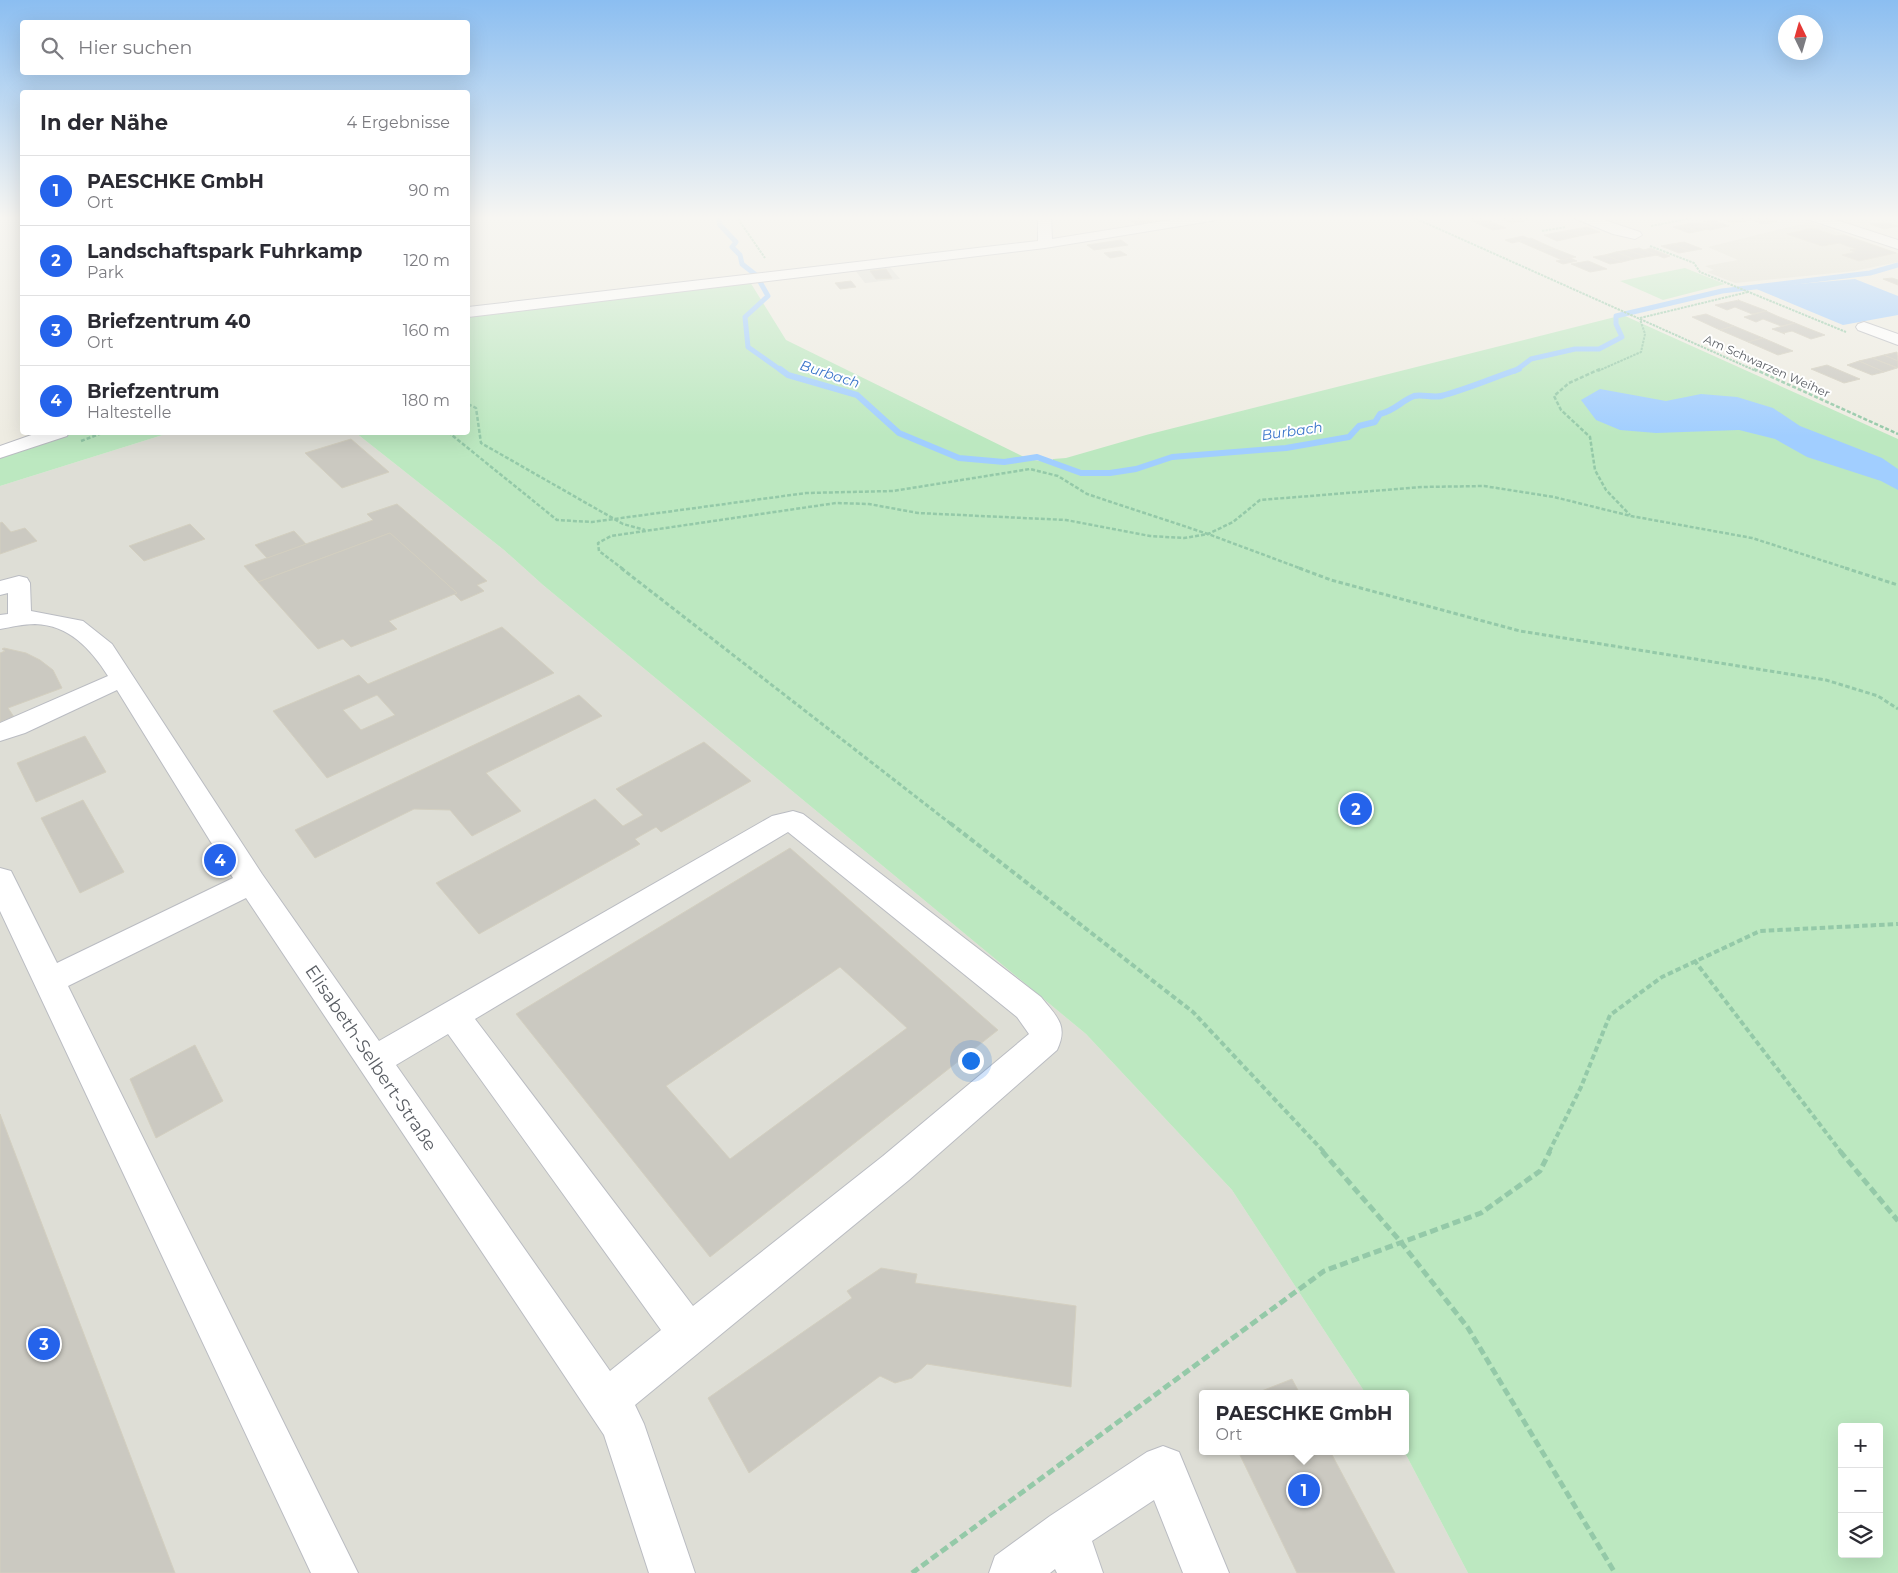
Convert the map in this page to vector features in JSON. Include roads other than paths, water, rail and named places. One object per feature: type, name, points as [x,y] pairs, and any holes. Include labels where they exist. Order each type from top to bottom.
[{"type":"street","points":[[470,312],[656,289]]},
{"type":"street","points":[[1864,328],[1898,340]]},
{"type":"street","points":[[0,452],[51,435]]},
{"type":"street","points":[[0,588],[19,583],[10,620]]},
{"type":"street","name":"Elisabeth-Selbert-Straße","points":[[10,620],[35,618],[74,626],[104,649],[251,882],[622,1424],[672,1573]]},
{"type":"street","points":[[0,733],[36,719],[81,694],[122,679]]},
{"type":"street","points":[[374,1061],[782,823],[793,821],[1028,1007],[1046,1028],[1045,1040],[896,1168],[606,1401]]},
{"type":"street","points":[[0,879],[335,1573]]},
{"type":"street","points":[[49,981],[251,882]]},
{"type":"street","points":[[453,1015],[689,1334]]},
{"type":"street","points":[[1012,1573],[1073,1553],[1163,1468],[1206,1573]]},
{"type":"water","points":[[1757,289],[1881,289],[1898,296],[1898,315],[1843,325]]},
{"type":"water","points":[[1600,389],[1666,401],[1701,394],[1737,397],[1773,408],[1800,426],[1882,458],[1898,469],[1898,490],[1881,481],[1807,457],[1775,439],[1739,430],[1656,433],[1620,430],[1596,420],[1581,400]]},
{"type":"waterway","name":"Burbach","points":[[764,289],[768,296],[745,317],[748,347],[782,371]]},
{"type":"waterway","name":"Burbach","points":[[1516,370],[1531,359],[1575,349],[1599,349],[1622,337],[1616,324],[1616,316],[1735,289]]},
{"type":"waterway","name":"Burbach","points":[[780,369],[788,375],[857,395],[899,433],[959,458],[1004,462],[1037,457],[1081,473],[1110,473],[1136,469],[1172,457],[1286,448],[1349,437],[1359,426],[1375,422],[1380,414],[1414,396],[1441,396],[1516,370]]},
{"type":"place","name":"Landschaftspark Fuhrkamp","points":[[1356,809]]},
{"type":"place","name":"Briefzentrum","points":[[220,860]]},
{"type":"place","name":"Briefzentrum 40","points":[[44,1344]]},
{"type":"place","name":"PAESCHKE GmbH","points":[[1304,1490]]}]
